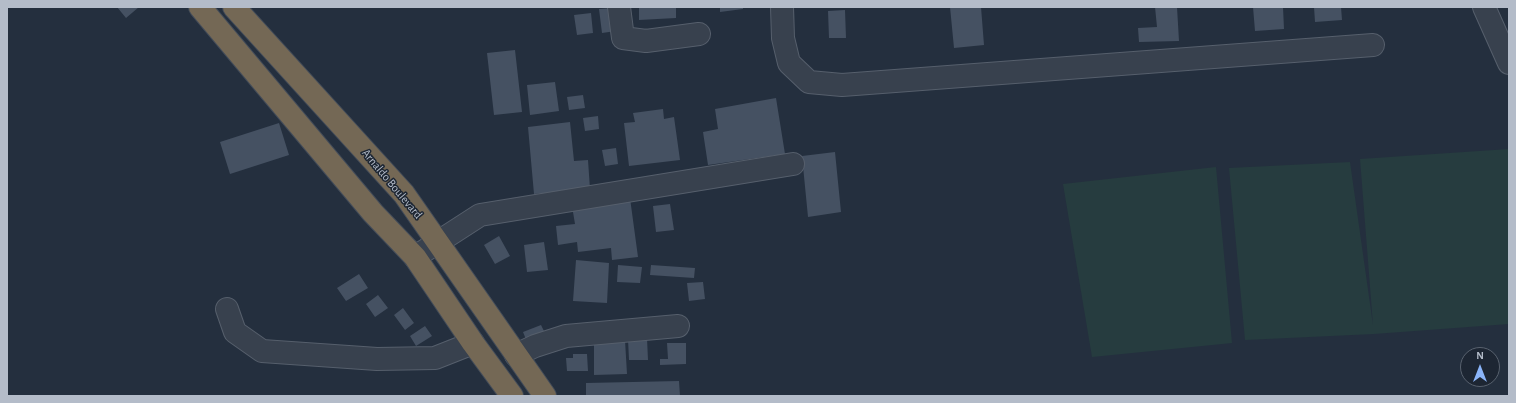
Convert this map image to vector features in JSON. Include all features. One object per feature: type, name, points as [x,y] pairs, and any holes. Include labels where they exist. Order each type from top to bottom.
[{"type":"highway","points":[[200,7],[373,213],[415,257],[473,343],[512,396]]},
{"type":"highway","name":"Arnaldo Boulevard","points":[[234,7],[404,194],[545,396]]},
{"type":"street","points":[[618,7],[623,38],[646,41],[699,34]]},
{"type":"street","points":[[782,7],[783,38],[788,63],[810,82],[842,85],[1373,45]]},
{"type":"street","points":[[1484,7],[1509,63]]},
{"type":"street","points":[[415,257],[480,216],[793,164]]},
{"type":"street","points":[[227,309],[235,332],[262,351],[377,359],[435,358],[473,343]]},
{"type":"street","points":[[516,355],[535,346],[566,336],[678,326]]},
{"type":"green space","points":[[1509,149],[1509,324],[1374,334],[1245,340],[1229,168],[1350,162],[1373,325],[1360,159]]},
{"type":"green space","points":[[1216,167],[1232,343],[1092,357],[1063,184]]},
{"type":"building","points":[[117,7],[139,7],[126,18]]},
{"type":"building","points":[[639,7],[676,7],[676,18],[639,20]]},
{"type":"building","points":[[720,7],[743,7],[743,9],[720,12]]},
{"type":"building","points":[[950,7],[981,7],[984,45],[954,48]]},
{"type":"building","points":[[1155,7],[1177,7],[1179,41],[1139,42],[1138,28],[1157,27]]},
{"type":"building","points":[[1253,7],[1283,7],[1284,29],[1255,31]]},
{"type":"building","points":[[1314,7],[1341,7],[1342,20],[1315,22]]},
{"type":"building","points":[[613,8],[616,31],[602,33],[599,9]]},
{"type":"building","points":[[845,10],[846,38],[829,38],[828,11]]},
{"type":"building","points":[[591,13],[593,33],[577,35],[574,15]]},
{"type":"building","points":[[515,50],[522,112],[494,115],[487,53]]},
{"type":"building","points":[[555,82],[559,111],[530,115],[527,85]]},
{"type":"building","points":[[583,95],[585,108],[569,110],[567,97]]},
{"type":"building","points":[[776,98],[785,154],[708,165],[703,132],[718,129],[715,109]]},
{"type":"building","points":[[663,109],[664,119],[674,117],[680,160],[629,166],[624,123],[635,122],[633,113]]},
{"type":"building","points":[[598,116],[599,129],[585,131],[583,118]]},
{"type":"building","points":[[570,122],[574,161],[588,160],[590,189],[534,194],[528,127]]},
{"type":"building","points":[[279,123],[289,155],[230,174],[220,142]]},
{"type":"building","points":[[616,148],[618,164],[605,166],[602,150]]},
{"type":"building","points":[[835,152],[841,212],[808,217],[802,156]]},
{"type":"building","points":[[630,198],[638,257],[612,260],[611,248],[578,252],[577,242],[558,245],[556,226],[575,224],[572,206]]},
{"type":"building","points":[[670,204],[674,230],[656,232],[653,206]]},
{"type":"building","points":[[499,236],[510,256],[495,264],[484,245]]},
{"type":"building","points":[[544,242],[548,270],[527,272],[524,245]]},
{"type":"building","points":[[576,260],[609,263],[607,303],[573,301]]},
{"type":"building","points":[[618,265],[642,267],[640,283],[617,282]]},
{"type":"building","points":[[651,265],[695,268],[694,278],[650,275]]},
{"type":"building","points":[[359,274],[368,288],[346,301],[337,288]]},
{"type":"building","points":[[703,282],[705,299],[689,301],[687,283]]},
{"type":"building","points":[[378,295],[388,308],[375,317],[366,304]]},
{"type":"building","points":[[403,308],[414,323],[405,330],[394,315]]},
{"type":"building","points":[[541,325],[548,339],[529,347],[523,332]]},
{"type":"building","points":[[425,326],[432,336],[416,346],[410,336]]},
{"type":"building","points":[[647,338],[648,360],[629,360],[628,339]]},
{"type":"building","points":[[625,340],[627,374],[594,375],[594,342]]},
{"type":"building","points":[[667,343],[686,343],[686,364],[660,365],[660,359],[668,359]]},
{"type":"building","points":[[573,354],[587,354],[588,371],[567,371],[566,358],[573,358]]},
{"type":"building","points":[[679,381],[680,396],[586,396],[586,383]]}]
